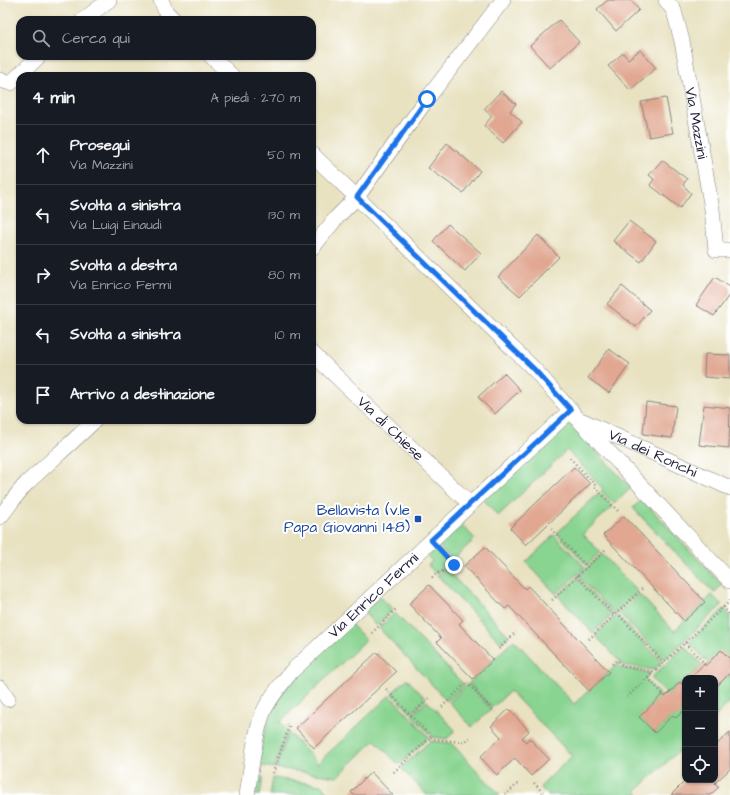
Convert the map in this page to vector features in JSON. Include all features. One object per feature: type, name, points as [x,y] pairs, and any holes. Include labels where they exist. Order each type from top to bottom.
[{"type":"street","points":[[88,16],[109,0]]},
{"type":"street","points":[[161,0],[166,12],[170,16]]},
{"type":"street","points":[[316,243],[337,217],[357,197],[427,99],[503,0]]},
{"type":"street","name":"Via Mazzini","points":[[666,0],[674,11],[682,41],[712,209],[723,250]]},
{"type":"street","points":[[23,72],[35,60]]},
{"type":"street","points":[[215,60],[228,72]]},
{"type":"street","points":[[316,158],[534,369],[730,581]]},
{"type":"street","name":"Via di Chiese","points":[[316,357],[470,504]]},
{"type":"street","name":"Via dei Ronchi","points":[[574,414],[730,488]]},
{"type":"street","name":"Via Enrico Fermi","points":[[247,795],[258,729],[263,712],[274,694],[291,672],[470,504],[574,414]]},
{"type":"street","points":[[0,517],[26,485],[91,424]]},
{"type":"path","points":[[570,458],[618,511]]},
{"type":"path","points":[[551,529],[587,567]]},
{"type":"path","points":[[431,540],[454,565],[436,574],[432,578]]},
{"type":"path","points":[[552,600],[606,549]]},
{"type":"path","points":[[577,576],[614,616]]},
{"type":"path","points":[[589,639],[643,588]]},
{"type":"path","points":[[628,697],[730,601]]},
{"type":"path","points":[[723,607],[730,614]]},
{"type":"path","points":[[372,633],[397,608]]},
{"type":"path","points":[[617,613],[664,663]]},
{"type":"path","points":[[499,649],[516,632]]},
{"type":"path","points":[[685,643],[706,665]]},
{"type":"path","points":[[612,664],[617,660],[623,666],[654,672]]},
{"type":"path","points":[[648,678],[663,694]]},
{"type":"path","points":[[442,707],[467,682],[496,712]]},
{"type":"path","points":[[386,689],[433,739],[464,742],[470,736]]},
{"type":"path","points":[[411,715],[431,696]]},
{"type":"path","points":[[273,773],[289,727],[287,724]]},
{"type":"path","points":[[393,773],[431,737]]},
{"type":"path","points":[[505,795],[520,782]]},
{"type":"path","points":[[534,783],[545,795]]},
{"type":"green space","points":[[562,424],[571,425],[631,488],[614,504],[601,491],[603,489],[567,450],[498,516],[483,499]]},
{"type":"green space","points":[[599,493],[612,507],[583,534],[600,552],[587,565],[557,533]]},
{"type":"green space","points":[[642,499],[722,585],[714,593],[633,508]]},
{"type":"green space","points":[[459,522],[475,539],[452,560],[436,543]]},
{"type":"green space","points":[[554,535],[585,567],[556,594],[526,562]]},
{"type":"green space","points":[[434,545],[450,562],[445,567],[446,568],[435,573],[428,565],[432,562],[424,554]]},
{"type":"green space","points":[[602,554],[638,592],[614,614],[578,576]]},
{"type":"green space","points":[[447,570],[509,636],[501,643],[437,575]]},
{"type":"green space","points":[[577,578],[612,615],[593,633],[558,596]]},
{"type":"green space","points":[[639,594],[674,631],[712,595],[722,605],[664,660],[619,613]]},
{"type":"green space","points":[[380,596],[393,610],[376,626],[363,611]]},
{"type":"green space","points":[[724,609],[730,616],[730,659],[708,663],[689,642]]},
{"type":"green space","points":[[395,613],[464,685],[447,701],[379,628]]},
{"type":"green space","points":[[617,615],[662,662],[654,670],[623,665],[595,635]]},
{"type":"green space","points":[[350,623],[366,640],[280,722],[287,730],[274,768],[258,765],[266,726],[272,711],[283,692],[300,671]]},
{"type":"green space","points":[[514,640],[574,704],[618,664],[622,668],[650,673],[645,679],[661,696],[640,717],[655,733],[673,715],[682,710],[682,748],[636,791],[639,795],[548,795],[540,787],[572,756],[510,691],[492,708],[469,683]]},
{"type":"green space","points":[[685,646],[702,665],[692,675],[682,675],[682,684],[680,682],[667,695],[651,678]]},
{"type":"green space","points":[[730,673],[730,702],[718,714],[718,711],[718,685]]},
{"type":"green space","points":[[407,679],[426,699],[411,713],[392,693]]},
{"type":"green space","points":[[468,684],[491,709],[472,727],[449,702]]},
{"type":"green space","points":[[390,695],[429,737],[399,765],[375,740],[337,777],[276,768],[288,732],[318,763]]},
{"type":"green space","points":[[427,701],[455,730],[447,739],[433,737],[412,715]]},
{"type":"green space","points":[[430,741],[451,743],[500,795],[427,795],[401,768]]},
{"type":"green space","points":[[257,776],[263,777],[260,795],[254,795]]},
{"type":"green space","points":[[273,778],[321,785],[330,795],[270,795]]},
{"type":"building","points":[[608,0],[631,0],[639,10],[616,31],[597,9]]},
{"type":"building","points":[[559,20],[579,42],[550,68],[530,46]]},
{"type":"building","points":[[640,50],[656,68],[630,90],[608,66],[623,53],[628,59]]},
{"type":"building","points":[[501,91],[516,104],[510,111],[522,122],[503,143],[484,126],[492,116],[484,109]]},
{"type":"building","points":[[666,98],[673,133],[649,137],[641,102]]},
{"type":"building","points":[[447,143],[480,171],[463,193],[428,168]]},
{"type":"building","points":[[662,160],[687,179],[683,185],[691,193],[680,208],[650,185],[654,179],[649,175]]},
{"type":"building","points":[[629,221],[656,241],[641,262],[613,241]]},
{"type":"building","points":[[448,224],[481,253],[465,271],[433,241]]},
{"type":"building","points":[[538,235],[559,257],[520,296],[498,277]]},
{"type":"building","points":[[715,277],[730,287],[730,294],[714,316],[696,305]]},
{"type":"building","points":[[622,286],[650,310],[636,327],[607,304]]},
{"type":"building","points":[[609,349],[630,364],[609,393],[588,378]]},
{"type":"building","points":[[705,354],[730,355],[730,379],[704,377]]},
{"type":"building","points":[[504,373],[520,390],[495,414],[478,397]]},
{"type":"building","points":[[646,402],[676,406],[672,438],[643,434]]},
{"type":"building","points":[[704,405],[730,408],[729,448],[699,445]]},
{"type":"building","points":[[574,467],[590,484],[526,545],[510,528]]},
{"type":"building","points":[[624,516],[705,602],[684,621],[603,535]]},
{"type":"building","points":[[485,547],[525,589],[528,586],[609,672],[589,691],[509,606],[505,609],[464,566]]},
{"type":"building","points":[[429,585],[463,620],[459,624],[493,660],[473,679],[437,642],[441,638],[409,604]]},
{"type":"building","points":[[721,650],[730,659],[730,673],[718,685],[718,675],[692,675],[704,664],[705,666]]},
{"type":"building","points":[[377,652],[396,672],[314,748],[296,728]]},
{"type":"building","points":[[680,682],[682,684],[682,712],[676,718],[673,715],[655,733],[639,717],[663,694],[665,697]]},
{"type":"building","points":[[509,709],[529,731],[522,738],[526,742],[529,738],[549,759],[531,776],[515,758],[497,775],[480,757],[501,737],[491,726]]},
{"type":"building","points":[[730,732],[730,769],[718,780],[718,747],[718,743]]},
{"type":"building","points":[[371,772],[393,795],[354,795],[351,792]]},
{"type":"building","points":[[683,783],[715,783],[719,787],[710,795],[671,795]]},
{"type":"place","name":"Bellavista (v.le Papa Giovanni 148)","points":[[418,519]]},
{"type":"route","points":[[427,99],[357,197],[534,369],[571,410],[431,540],[454,565]]}]
